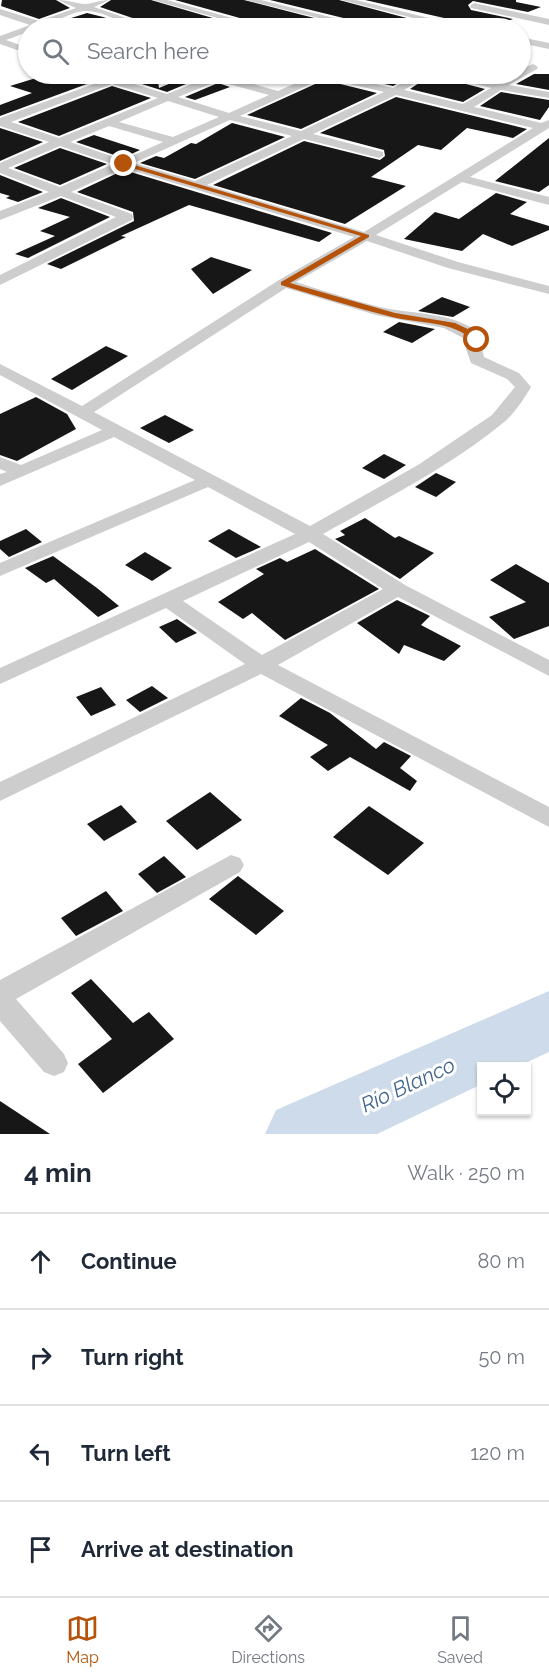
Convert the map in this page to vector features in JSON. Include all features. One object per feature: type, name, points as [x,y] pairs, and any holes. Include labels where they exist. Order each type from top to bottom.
[{"type":"street","points":[[62,0],[120,18]]},
{"type":"street","points":[[54,18],[105,0]]},
{"type":"street","points":[[157,0],[220,18]]},
{"type":"street","points":[[250,0],[324,18]]},
{"type":"street","points":[[345,0],[418,18]]},
{"type":"street","points":[[353,18],[401,0]]},
{"type":"street","points":[[464,10],[486,0]]},
{"type":"street","points":[[274,18],[307,3]]},
{"type":"street","points":[[474,6],[530,18]]},
{"type":"street","points":[[0,12],[18,18]]},
{"type":"street","points":[[444,18],[454,14]]},
{"type":"street","points":[[531,18],[549,22]]},
{"type":"street","points":[[0,40],[18,32]]},
{"type":"street","points":[[0,40],[18,47]]},
{"type":"street","points":[[531,42],[549,46]]},
{"type":"street","points":[[0,122],[104,84]]},
{"type":"street","points":[[122,84],[228,116],[379,154]]},
{"type":"street","points":[[0,168],[199,84]]},
{"type":"street","points":[[246,84],[278,94]]},
{"type":"street","points":[[0,216],[58,193],[300,84]]},
{"type":"street","points":[[365,84],[546,125]]},
{"type":"street","points":[[197,185],[407,84]]},
{"type":"street","points":[[488,84],[549,95]]},
{"type":"street","points":[[464,108],[505,84]]},
{"type":"street","points":[[0,122],[124,164],[366,236],[453,265],[549,290]]},
{"type":"street","points":[[108,122],[174,141]]},
{"type":"street","points":[[82,413],[284,283],[366,236],[546,125]]},
{"type":"street","points":[[0,168],[58,193],[127,217],[0,281]]},
{"type":"street","points":[[460,178],[549,201]]},
{"type":"street","points":[[0,677],[310,534],[424,470],[498,419],[513,403],[523,387],[513,376],[477,360],[474,349],[477,340],[469,332],[452,325],[394,315],[284,283]]},
{"type":"street","points":[[0,369],[310,534],[399,589],[549,669]]},
{"type":"street","points":[[0,481],[113,431]]},
{"type":"street","points":[[0,462],[22,472]]},
{"type":"street","points":[[0,570],[207,481]]},
{"type":"street","points":[[0,792],[261,665],[399,589]]},
{"type":"street","points":[[168,600],[261,665],[549,818]]},
{"type":"street","points":[[0,994],[231,865]]},
{"type":"street","points":[[0,1001],[54,1063]]},
{"type":"building","points":[[2,0],[56,0],[70,8],[36,18],[1,6]]},
{"type":"building","points":[[111,0],[151,0],[213,18],[132,18],[100,7]]},
{"type":"building","points":[[175,0],[244,0],[314,18],[240,18]]},
{"type":"building","points":[[270,0],[339,0],[407,18],[343,18]]},
{"type":"building","points":[[365,0],[516,0],[516,2],[541,7],[528,12],[473,1],[468,5],[471,10],[508,18],[444,18]]},
{"type":"building","points":[[87,13],[106,18],[71,18]]},
{"type":"building","points":[[549,74],[549,90],[516,84],[531,84],[531,76]]},
{"type":"building","points":[[18,84],[87,84],[0,116],[0,105],[32,93],[10,86]]},
{"type":"building","points":[[142,84],[158,84],[159,88],[169,84],[186,84],[167,92]]},
{"type":"building","points":[[216,84],[230,87],[195,100],[185,97]]},
{"type":"building","points":[[315,84],[340,84],[377,93],[301,129],[247,115]]},
{"type":"building","points":[[417,84],[466,84],[485,89],[463,102],[410,89]]},
{"type":"building","points":[[112,86],[151,98],[59,136],[18,122]]},
{"type":"building","points":[[501,92],[549,100],[549,107],[540,120],[480,106]]},
{"type":"building","points":[[396,97],[527,129],[513,138],[467,128],[441,150],[418,145],[371,177],[406,186],[345,224],[213,185],[304,141],[380,160],[385,156],[384,150],[320,133]]},
{"type":"building","points":[[232,123],[285,137],[195,179],[140,163],[156,156],[164,158],[191,143],[196,144]]},
{"type":"building","points":[[0,128],[43,142],[0,161]]},
{"type":"building","points":[[94,135],[140,150],[123,158],[76,142]]},
{"type":"building","points":[[549,138],[549,185],[539,192],[495,181]]},
{"type":"building","points":[[60,148],[107,164],[60,185],[14,168]]},
{"type":"building","points":[[124,170],[332,233],[319,242],[189,205],[121,236],[126,237],[61,269],[47,264],[134,221],[133,212],[77,192]]},
{"type":"building","points":[[0,175],[43,192],[18,202],[6,198],[10,196],[0,193]]},
{"type":"building","points":[[496,193],[527,202],[510,214],[549,226],[549,230],[512,246],[483,234],[462,251],[404,239],[435,212],[459,219]]},
{"type":"building","points":[[61,198],[110,217],[28,258],[15,254],[55,236],[40,231],[70,217],[38,208]]},
{"type":"building","points":[[211,257],[252,270],[213,294],[191,269]]},
{"type":"building","points":[[442,297],[470,307],[453,317],[418,311]]},
{"type":"building","points":[[399,322],[435,329],[412,343],[383,332]]},
{"type":"building","points":[[106,346],[128,356],[72,390],[51,379]]},
{"type":"building","points":[[36,397],[67,414],[76,429],[17,461],[0,455],[0,414]]},
{"type":"building","points":[[165,415],[194,430],[169,443],[140,428]]},
{"type":"building","points":[[384,454],[406,465],[384,479],[362,468]]},
{"type":"building","points":[[436,473],[456,482],[436,497],[415,487]]},
{"type":"building","points":[[365,518],[395,538],[399,536],[434,553],[400,579],[335,539],[345,535],[340,531]]},
{"type":"building","points":[[26,529],[42,542],[9,557],[0,549],[0,541]]},
{"type":"building","points":[[229,529],[261,547],[236,558],[208,541]]},
{"type":"building","points":[[315,549],[379,589],[285,640],[252,613],[243,619],[218,602],[264,574],[256,569],[280,558],[287,562]]},
{"type":"building","points":[[145,552],[172,568],[152,581],[125,565]]},
{"type":"building","points":[[53,556],[119,606],[98,617],[54,579],[46,583],[25,568]]},
{"type":"building","points":[[516,564],[549,583],[549,626],[514,639],[489,617],[526,602],[490,580]]},
{"type":"building","points":[[397,600],[430,616],[421,625],[461,646],[444,661],[404,645],[399,654],[357,623]]},
{"type":"building","points":[[177,619],[197,633],[176,643],[159,627]]},
{"type":"building","points":[[152,686],[168,698],[140,712],[126,700]]},
{"type":"building","points":[[101,687],[116,705],[91,716],[76,697]]},
{"type":"building","points":[[301,698],[330,713],[376,749],[384,742],[411,756],[400,768],[417,781],[410,791],[350,757],[328,771],[310,757],[328,745],[279,716]]},
{"type":"building","points":[[210,792],[242,820],[197,850],[166,821]]},
{"type":"building","points":[[121,805],[137,822],[104,841],[87,824]]},
{"type":"building","points":[[369,806],[424,843],[388,875],[333,837]]},
{"type":"building","points":[[164,856],[186,877],[157,893],[138,874]]},
{"type":"building","points":[[238,876],[284,911],[256,935],[209,899]]},
{"type":"building","points":[[106,891],[123,911],[76,936],[61,918]]},
{"type":"building","points":[[91,979],[133,1023],[149,1012],[174,1039],[103,1093],[78,1064],[112,1039],[71,993]]},
{"type":"building","points":[[0,1101],[50,1134],[0,1134]]},
{"type":"waterway","name":"Río Blanco","points":[[301,1134],[549,1020]]},
{"type":"route","points":[[124,164],[366,236],[284,283],[394,315],[452,325],[469,332],[477,340]]}]
